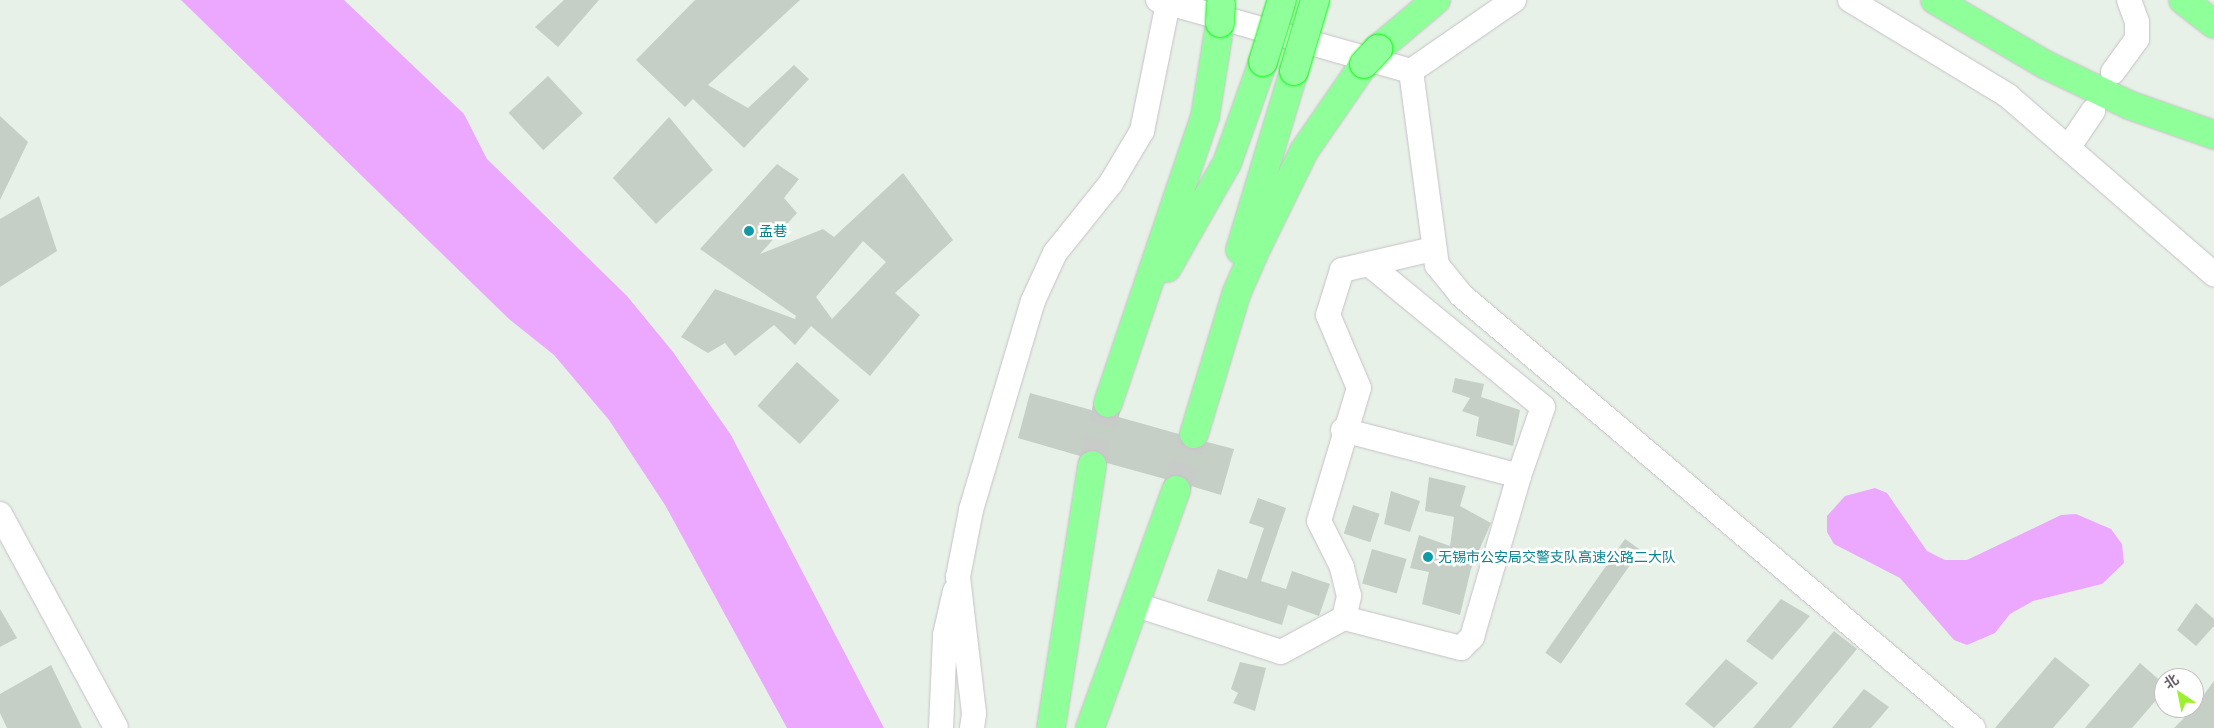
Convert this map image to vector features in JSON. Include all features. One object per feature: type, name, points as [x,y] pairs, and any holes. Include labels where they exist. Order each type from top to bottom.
[{"type":"highway","points":[[1130,332],[1227,163],[1263,62],[1282,0]]},
{"type":"highway","points":[[1238,292],[1240,247],[1315,0]]},
{"type":"highway","points":[[1194,434],[1238,292],[1304,150],[1371,57],[1436,0]]},
{"type":"highway","points":[[1935,0],[2046,65],[2129,105],[2214,135]]},
{"type":"highway","points":[[2184,0],[2214,24]]},
{"type":"highway","points":[[1108,403],[1130,332],[1205,117],[1220,9]]},
{"type":"highway","points":[[1051,728],[1092,465]]},
{"type":"highway","points":[[1090,728],[1137,605],[1176,490]]},
{"type":"street","points":[[941,728],[945,635],[971,510],[1033,301],[1055,253],[1111,183],[1142,131],[1163,2],[1410,70],[1514,0]]},
{"type":"street","points":[[1850,0],[2007,95],[2214,274]]},
{"type":"street","points":[[2113,72],[2137,40],[2137,22],[2129,0]]},
{"type":"street","points":[[1410,70],[1433,249],[1437,265],[1461,295],[1973,728]]},
{"type":"street","points":[[2068,148],[2093,111]]},
{"type":"street","points":[[1344,618],[1349,596],[1342,567],[1319,521],[1343,430],[1359,388],[1328,315],[1342,270],[1433,249]]},
{"type":"street","points":[[1137,605],[1281,652],[1344,618],[1461,648],[1472,638],[1520,476],[1543,407],[1369,264]]},
{"type":"street","points":[[1343,430],[1520,476]]},
{"type":"street","points":[[0,514],[116,728]]},
{"type":"street","points":[[958,577],[974,713],[972,728]]},
{"type":"shaded area","points":[[181,0],[344,0],[464,114],[487,159],[627,296],[673,352],[731,435],[884,728],[787,728],[665,505],[609,420],[554,355],[509,319]]},
{"type":"shaded area","points":[[1875,488],[1887,493],[1927,551],[1945,560],[1967,560],[2061,515],[2076,514],[2111,529],[2122,544],[2124,563],[2102,584],[2033,601],[2010,614],[1995,633],[1967,645],[1954,640],[1900,578],[1834,544],[1827,532],[1827,516],[1845,496]]},
{"type":"building","points":[[564,0],[599,0],[558,47],[535,27]]},
{"type":"building","points":[[695,0],[800,0],[708,85],[748,108],[794,65],[809,79],[744,148],[693,99],[685,107],[636,60]]},
{"type":"building","points":[[548,76],[583,113],[543,150],[509,113]]},
{"type":"building","points":[[0,116],[28,142],[0,200]]},
{"type":"building","points":[[669,117],[713,170],[656,224],[613,178]]},
{"type":"building","points":[[777,164],[799,179],[784,198],[797,213],[760,254],[823,229],[834,237],[903,173],[953,240],[895,293],[920,315],[870,376],[811,326],[795,345],[774,325],[735,356],[725,343],[708,353],[681,337],[715,289],[795,319],[796,316],[700,249]],"holes":[[[863,241],[886,262],[832,319],[816,297]]]},
{"type":"building","points":[[39,196],[57,251],[0,287],[0,219]]},
{"type":"building","points":[[797,362],[839,400],[800,444],[758,406]]},
{"type":"building","points":[[1455,378],[1484,384],[1481,397],[1520,410],[1513,446],[1476,436],[1479,417],[1462,411],[1470,398],[1452,392]]},
{"type":"building","points":[[1030,393],[1095,411],[1103,418],[1115,416],[1179,434],[1190,449],[1207,442],[1234,449],[1221,495],[1191,486],[1181,475],[1165,479],[1107,463],[1095,450],[1080,456],[1018,438]]},
{"type":"building","points":[[1429,477],[1466,486],[1460,506],[1491,523],[1471,569],[1460,615],[1422,604],[1429,572],[1410,568],[1419,535],[1450,546],[1454,517],[1425,511]]},
{"type":"building","points":[[1391,491],[1420,501],[1410,532],[1384,524]]},
{"type":"building","points":[[1258,498],[1286,508],[1261,581],[1286,589],[1292,571],[1330,584],[1319,616],[1288,605],[1282,625],[1207,601],[1218,569],[1247,579],[1264,528],[1249,523]]},
{"type":"building","points":[[1353,505],[1380,514],[1370,542],[1344,534]]},
{"type":"building","points":[[1625,539],[1641,550],[1561,664],[1545,653]]},
{"type":"building","points":[[1372,549],[1407,559],[1397,594],[1362,584]]},
{"type":"building","points":[[1781,599],[1810,616],[1772,660],[1746,641]]},
{"type":"building","points":[[2196,603],[2214,619],[2214,626],[2196,646],[2177,630]]},
{"type":"building","points":[[0,609],[17,638],[0,647]]},
{"type":"building","points":[[1834,631],[1857,649],[1791,728],[1753,728]]},
{"type":"building","points":[[2055,657],[2090,685],[2053,728],[1995,728]]},
{"type":"building","points":[[1726,659],[1758,683],[1714,728],[1685,704]]},
{"type":"building","points":[[1240,662],[1266,668],[1255,711],[1233,703],[1238,693],[1231,689]]},
{"type":"building","points":[[2140,663],[2154,675],[2154,703],[2132,728],[2085,728]]},
{"type":"building","points":[[51,665],[82,728],[7,728],[0,713],[0,694]]},
{"type":"building","points":[[2214,681],[2214,728],[2174,728],[2184,718],[2204,718],[2204,694]]},
{"type":"building","points":[[1864,689],[1889,707],[1871,728],[1832,728]]},
{"type":"tunnel","points":[[1092,465],[1108,403]]},
{"type":"tunnel","points":[[1176,490],[1194,434]]},
{"type":"place","name":"孟巷","points":[[749,231]]},
{"type":"place","name":"无锡市公安局交警支队高速公路二大队","points":[[1428,557]]}]
